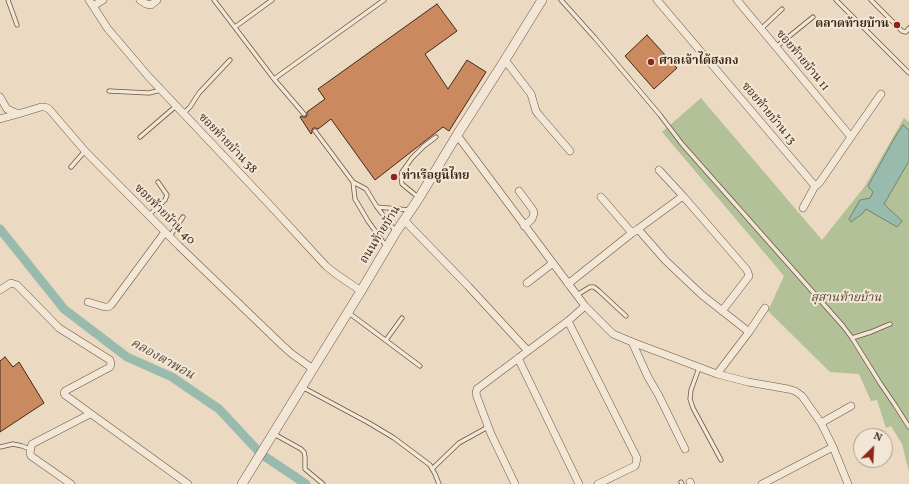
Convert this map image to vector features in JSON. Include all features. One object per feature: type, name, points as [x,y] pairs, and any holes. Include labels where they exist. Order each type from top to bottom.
[{"type":"street","points":[[91,3],[103,0]]},
{"type":"street","points":[[140,0],[146,4],[151,4],[156,0]]},
{"type":"street","name":"ถนนท้ายบ้าน","points":[[244,483],[396,232],[419,198],[542,0]]},
{"type":"street","name":"ซอยท้ายบ้าน 13","points":[[657,0],[815,186]]},
{"type":"street","name":"ซอยท้ายบ้าน 11","points":[[737,0],[851,137]]},
{"type":"street","name":"ซอยท้ายบ้าน 38","points":[[91,3],[108,29],[161,90],[326,266],[361,291]]},
{"type":"street","points":[[505,60],[531,94],[536,111],[570,151]]},
{"type":"street","points":[[803,208],[815,186],[817,186],[820,182],[881,94]]},
{"type":"street","points":[[0,97],[7,109],[18,114]]},
{"type":"street","name":"ซอยท้ายบ้าน 40","points":[[18,114],[45,107],[49,109],[85,151],[167,234],[282,345],[313,369]]},
{"type":"street","points":[[0,120],[18,114]]},
{"type":"street","points":[[457,135],[585,306],[613,334],[717,374],[748,382],[795,391],[802,396],[821,422],[848,484]]},
{"type":"street","points":[[659,170],[747,270],[749,276],[722,311]]},
{"type":"street","points":[[519,191],[534,213],[532,219],[524,226]]},
{"type":"street","points":[[568,284],[635,231],[683,196]]},
{"type":"street","points":[[601,197],[702,295],[749,332]]},
{"type":"street","points":[[404,220],[528,351]]},
{"type":"street","points":[[88,302],[105,307],[111,305],[167,234]]},
{"type":"street","points":[[527,283],[553,263]]},
{"type":"street","points":[[0,290],[11,283],[17,285],[58,328],[110,360],[110,367],[65,391],[64,395],[188,484]]},
{"type":"street","points":[[514,484],[491,434],[477,397],[477,389],[568,321],[585,306]]},
{"type":"street","points":[[717,374],[765,308]]},
{"type":"street","points":[[568,321],[637,458],[635,466],[598,484]]},
{"type":"street","points":[[632,342],[685,449]]},
{"type":"street","points":[[518,358],[580,484]]},
{"type":"street","points":[[821,422],[851,406]]},
{"type":"street","points":[[71,484],[31,456],[30,449],[32,444],[90,414]]},
{"type":"street","points":[[762,484],[833,447]]},
{"type":"lane","points":[[8,0],[17,25]]},
{"type":"lane","points":[[214,0],[274,79],[304,114]]},
{"type":"lane","points":[[235,27],[272,0]]},
{"type":"lane","points":[[274,79],[384,0]]},
{"type":"lane","points":[[562,0],[660,115],[682,144],[843,326],[909,427]]},
{"type":"lane","points":[[836,0],[909,73]]},
{"type":"lane","points":[[871,0],[902,31],[906,32],[909,28]]},
{"type":"lane","points":[[761,29],[782,9]]},
{"type":"lane","points":[[776,47],[813,17]]},
{"type":"lane","points":[[184,114],[199,93],[230,60]]},
{"type":"lane","points":[[109,91],[149,93],[161,90]]},
{"type":"lane","points":[[140,137],[176,106]]},
{"type":"lane","points":[[315,130],[353,182],[366,189],[377,207],[396,232]]},
{"type":"lane","points":[[419,198],[402,184],[402,172],[412,158],[436,137]]},
{"type":"lane","points":[[71,167],[85,151]]},
{"type":"lane","points":[[149,215],[166,200],[167,196],[158,182]]},
{"type":"lane","points":[[353,182],[355,199],[368,221],[387,247]]},
{"type":"lane","points":[[377,207],[411,210]]},
{"type":"lane","points":[[167,234],[183,218]]},
{"type":"lane","points":[[578,295],[590,287],[594,287],[626,316]]},
{"type":"lane","points":[[348,312],[420,366]]},
{"type":"lane","points":[[386,340],[402,318]]},
{"type":"lane","points":[[852,338],[890,324]]},
{"type":"lane","points":[[699,368],[691,390],[690,399],[693,408],[721,460]]},
{"type":"lane","points":[[301,387],[394,438],[430,466],[439,484]]},
{"type":"lane","points":[[432,469],[459,443],[488,426]]},
{"type":"lane","points":[[273,433],[304,452],[305,469],[323,484]]},
{"type":"lane","points":[[0,447],[13,444],[30,449]]},
{"type":"green space","name":"สุสานท้ายบ้าน","points":[[701,98],[822,240],[865,186],[904,118],[909,122],[909,472],[902,444],[891,426],[886,428],[877,400],[871,401],[859,374],[830,372],[768,311],[784,276],[662,132]]},
{"type":"shaded area","points":[[903,125],[909,130],[909,161],[884,204],[902,221],[897,227],[866,209],[851,222],[849,219],[860,200],[870,198],[873,192],[868,186]]},
{"type":"building","points":[[437,4],[457,31],[425,54],[448,89],[467,60],[486,72],[449,131],[443,127],[375,180],[331,119],[318,129],[313,128],[311,134],[300,117],[306,117],[307,112],[325,99],[318,89]]},
{"type":"building","name":"ศาลเจ้าไต้ฮงกง","points":[[647,35],[677,68],[654,89],[625,56]]},
{"type":"building","points":[[5,357],[13,367],[19,362],[44,403],[0,432],[0,361]]},
{"type":"waterway","name":"คลองตาพอน","points":[[0,229],[64,309],[127,357],[172,377],[219,409],[261,454],[306,484]]},
{"type":"place","name":"ตลาดท้ายบ้าน","points":[[897,25]]},
{"type":"place","name":"ศาลเจ้าไต้ฮงกง","points":[[651,62]]},
{"type":"place","name":"ท่าเรือยูนิไทย","points":[[394,177]]}]
